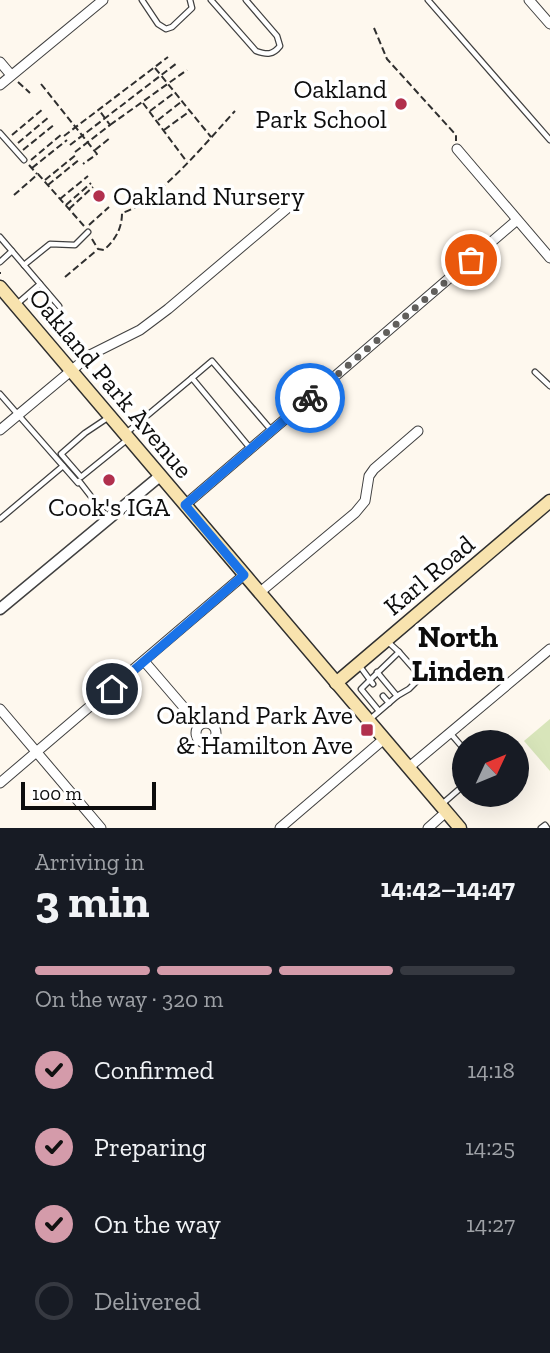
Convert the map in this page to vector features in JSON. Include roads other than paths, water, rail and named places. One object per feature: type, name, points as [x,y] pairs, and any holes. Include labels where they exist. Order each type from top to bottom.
[{"type":"main road","name":"Oakland Park Avenue","points":[[0,287],[460,828]]},
{"type":"main road","name":"Karl Road","points":[[337,682],[550,501]]},
{"type":"street","points":[[0,85],[103,0]]},
{"type":"street","points":[[529,0],[550,24]]},
{"type":"street","points":[[0,62],[11,75]]},
{"type":"street","points":[[457,149],[550,258]]},
{"type":"street","points":[[0,430],[99,349],[134,334],[168,309],[298,200]]},
{"type":"street","points":[[185,505],[517,220]]},
{"type":"street","points":[[259,593],[355,513],[365,501],[369,476],[374,469],[418,431]]},
{"type":"street","points":[[0,608],[160,476]]},
{"type":"street","points":[[0,783],[244,575]]},
{"type":"street","points":[[408,768],[550,649]]},
{"type":"street","points":[[144,661],[199,725]]},
{"type":"street","points":[[0,709],[101,828]]},
{"type":"street","points":[[281,828],[384,739]]},
{"type":"street","points":[[428,828],[443,809]]},
{"type":"lane","points":[[142,0],[158,24],[166,29],[172,27],[192,8],[191,0]]},
{"type":"lane","points":[[211,0],[256,51],[266,55],[275,52],[280,46],[277,36],[246,0]]},
{"type":"lane","points":[[428,0],[550,140]]},
{"type":"lane","points":[[0,133],[24,160]]},
{"type":"lane","points":[[24,265],[50,244],[75,245],[88,232]]},
{"type":"lane","points":[[0,237],[59,306]]},
{"type":"lane","points":[[0,262],[12,251]]},
{"type":"lane","points":[[15,305],[40,284]]},
{"type":"lane","points":[[79,480],[212,361],[272,430]]},
{"type":"lane","points":[[535,373],[550,386]]},
{"type":"lane","points":[[192,378],[250,449]]},
{"type":"lane","points":[[0,394],[63,466],[79,480]]},
{"type":"lane","points":[[108,519],[61,454],[85,433],[110,417]]},
{"type":"lane","points":[[0,519],[63,466]]},
{"type":"lane","points":[[368,721],[421,677],[387,640]]},
{"type":"lane","points":[[349,698],[372,682],[377,672],[399,652]]},
{"type":"lane","points":[[358,664],[372,682]]},
{"type":"lane","points":[[377,672],[397,696]]},
{"type":"lane","points":[[361,689],[379,711]]},
{"type":"lane","points":[[383,696],[389,702]]},
{"type":"lane","points":[[443,809],[452,799]]},
{"type":"lane","points":[[541,828],[545,825],[548,828]]},
{"type":"place","name":"Oakland Park School","points":[[401,104]]},
{"type":"place","name":"Oakland Nursery","points":[[99,196]]},
{"type":"place","name":"Cook's IGA","points":[[109,480]]},
{"type":"place","name":"Oakland Park Ave & Hamilton Ave","points":[[367,730]]},
{"type":"district","name":"North Linden","points":[[458,654]]}]
